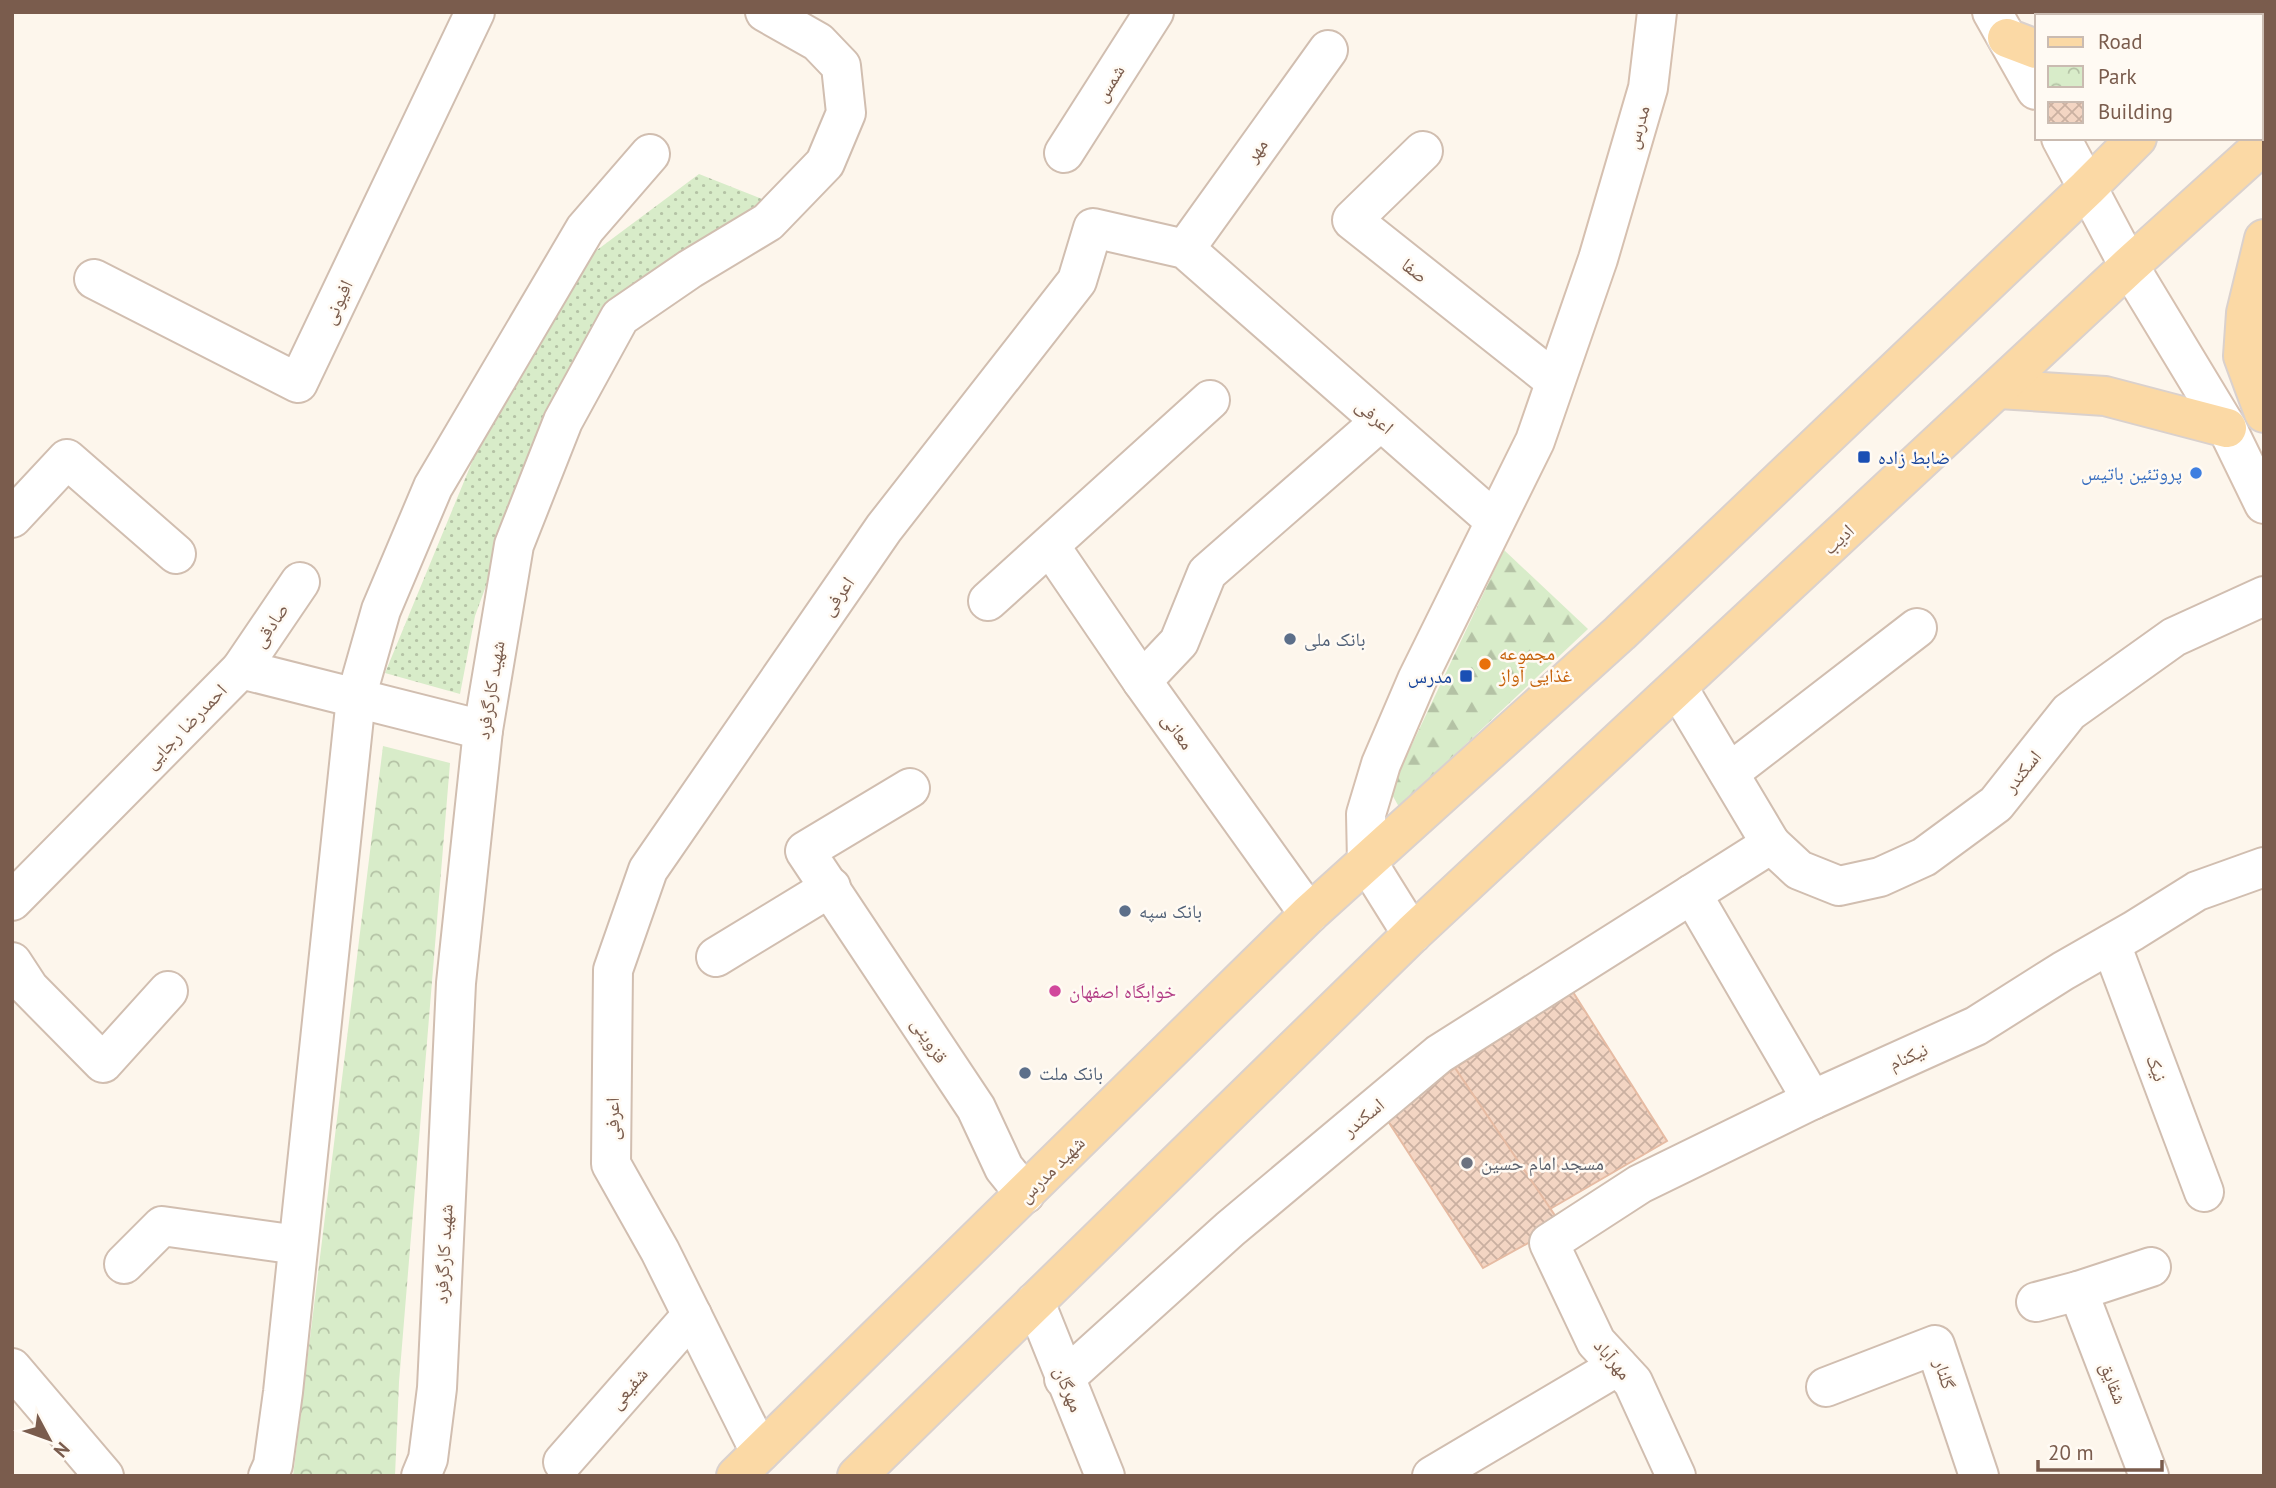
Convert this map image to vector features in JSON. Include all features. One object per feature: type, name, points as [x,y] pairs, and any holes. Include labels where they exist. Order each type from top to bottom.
[{"type":"main road","points":[[1367,862],[1620,633],[2135,140]]},
{"type":"main road","name":"ادیب","points":[[1412,934],[2129,266],[2264,144]]},
{"type":"main road","points":[[2263,411],[2243,356],[2246,313],[2264,239]]},
{"type":"main road","points":[[1999,389],[2105,396],[2227,428]]},
{"type":"main road","name":"شهید مدرس","points":[[748,1464],[1310,914],[1367,862]]},
{"type":"main road","points":[[857,1476],[1412,934]]},
{"type":"street","name":"شهید کارگرفرد","points":[[421,1476],[428,1459],[437,1388],[456,983],[483,730],[514,545],[563,421],[620,317],[690,269],[768,222],[825,163],[845,113],[841,66],[809,29],[765,12]]},
{"type":"street","name":"شمس","points":[[1064,153],[1154,12]]},
{"type":"street","name":"مدرس","points":[[1367,862],[1366,814],[1381,764],[1417,680],[1535,441],[1598,259],[1648,88],[1657,12]]},
{"type":"street","name":"افیونی","points":[[94,278],[299,383],[471,14]]},
{"type":"street","points":[[2012,33],[2035,88]]},
{"type":"street","name":"مهر","points":[[1185,249],[1328,50]]},
{"type":"street","points":[[2062,140],[2129,266],[2227,428],[2264,504]]},
{"type":"street","name":"صفا","points":[[1423,151],[1352,220],[1555,381]]},
{"type":"street","points":[[268,1476],[273,1465],[281,1405],[356,698],[381,610],[433,487],[584,229],[650,154]]},
{"type":"street","name":"اعرفی","points":[[748,1464],[692,1315],[611,1164],[613,970],[648,870],[884,528],[1077,281],[1093,228],[1185,249],[1495,521]]},
{"type":"street","points":[[988,601],[1210,400]]},
{"type":"street","points":[[1142,681],[1180,642],[1207,573],[1381,421]]},
{"type":"street","points":[[12,518],[67,459],[176,554]]},
{"type":"street","name":"معانی","points":[[1050,546],[1142,681],[1310,914]]},
{"type":"street","name":"صادقی","points":[[241,669],[300,582]]},
{"type":"street","name":"اسکندر","points":[[1678,688],[1771,844],[1799,870],[1839,886],[1880,877],[1924,858],[1996,804],[2069,712],[2174,637],[2264,596]]},
{"type":"street","points":[[1728,773],[1917,628]]},
{"type":"street","name":"احمدرضا رجایی","points":[[12,901],[241,669],[483,730]]},
{"type":"street","name":"قزوینی","points":[[910,788],[805,851],[976,1108],[1004,1168],[1025,1194]]},
{"type":"street","name":"اسکندر","points":[[1064,1379],[1230,1229],[1439,1054],[1771,844]]},
{"type":"street","points":[[1367,862],[1412,934]]},
{"type":"street","name":"نیکنام","points":[[1549,1243],[1640,1184],[1812,1100],[1976,1026],[2197,891],[2264,867]]},
{"type":"street","points":[[716,957],[831,887]]},
{"type":"street","points":[[1692,894],[1812,1100]]},
{"type":"street","name":"نیک","points":[[2111,944],[2204,1192]]},
{"type":"street","points":[[12,962],[29,988],[103,1063],[168,991]]},
{"type":"street","points":[[124,1264],[162,1226],[298,1245]]},
{"type":"street","name":"مهرآباد","points":[[1549,1243],[1596,1342],[1633,1382],[1676,1476]]},
{"type":"street","points":[[2036,1302],[2151,1267]]},
{"type":"street","name":"شقایق","points":[[2078,1291],[2149,1476]]},
{"type":"street","name":"مهرگان","points":[[1035,1302],[1105,1476]]},
{"type":"street","name":"شفیعی","points":[[563,1462],[692,1315]]},
{"type":"street","name":"گلنار","points":[[1826,1387],[1935,1345],[1979,1476]]},
{"type":"street","points":[[1432,1476],[1618,1366]]},
{"type":"street","points":[[12,1368],[104,1476]]},
{"type":"green space","points":[[699,174],[770,202],[601,315],[541,435],[475,616],[460,694],[385,673],[484,433],[585,259]]},
{"type":"green space","points":[[1504,550],[1588,629],[1399,807],[1390,791]]},
{"type":"green space","points":[[383,746],[450,763],[399,1382],[395,1476],[293,1476]]},
{"type":"building","points":[[1573,992],[1667,1141],[1550,1209],[1455,1068]]},
{"type":"building","name":"مسجد امام حسین","points":[[1455,1068],[1556,1217],[1534,1230],[1539,1237],[1483,1268],[1386,1118]]},
{"type":"place","name":"ضابط زاده","points":[[1864,457]]},
{"type":"place","name":"پروتئین باتیس","points":[[2196,473]]},
{"type":"place","name":"بانک ملی","points":[[1290,639]]},
{"type":"place","name":"مجموعه غذایی آواز","points":[[1485,664]]},
{"type":"place","name":"مدرس","points":[[1466,676]]},
{"type":"place","name":"بانک سپه","points":[[1125,911]]},
{"type":"place","name":"خوابگاه اصفهان","points":[[1055,991]]},
{"type":"place","name":"بانک ملت","points":[[1025,1073]]},
{"type":"place","name":"مسجد امام حسین","points":[[1467,1163]]}]
